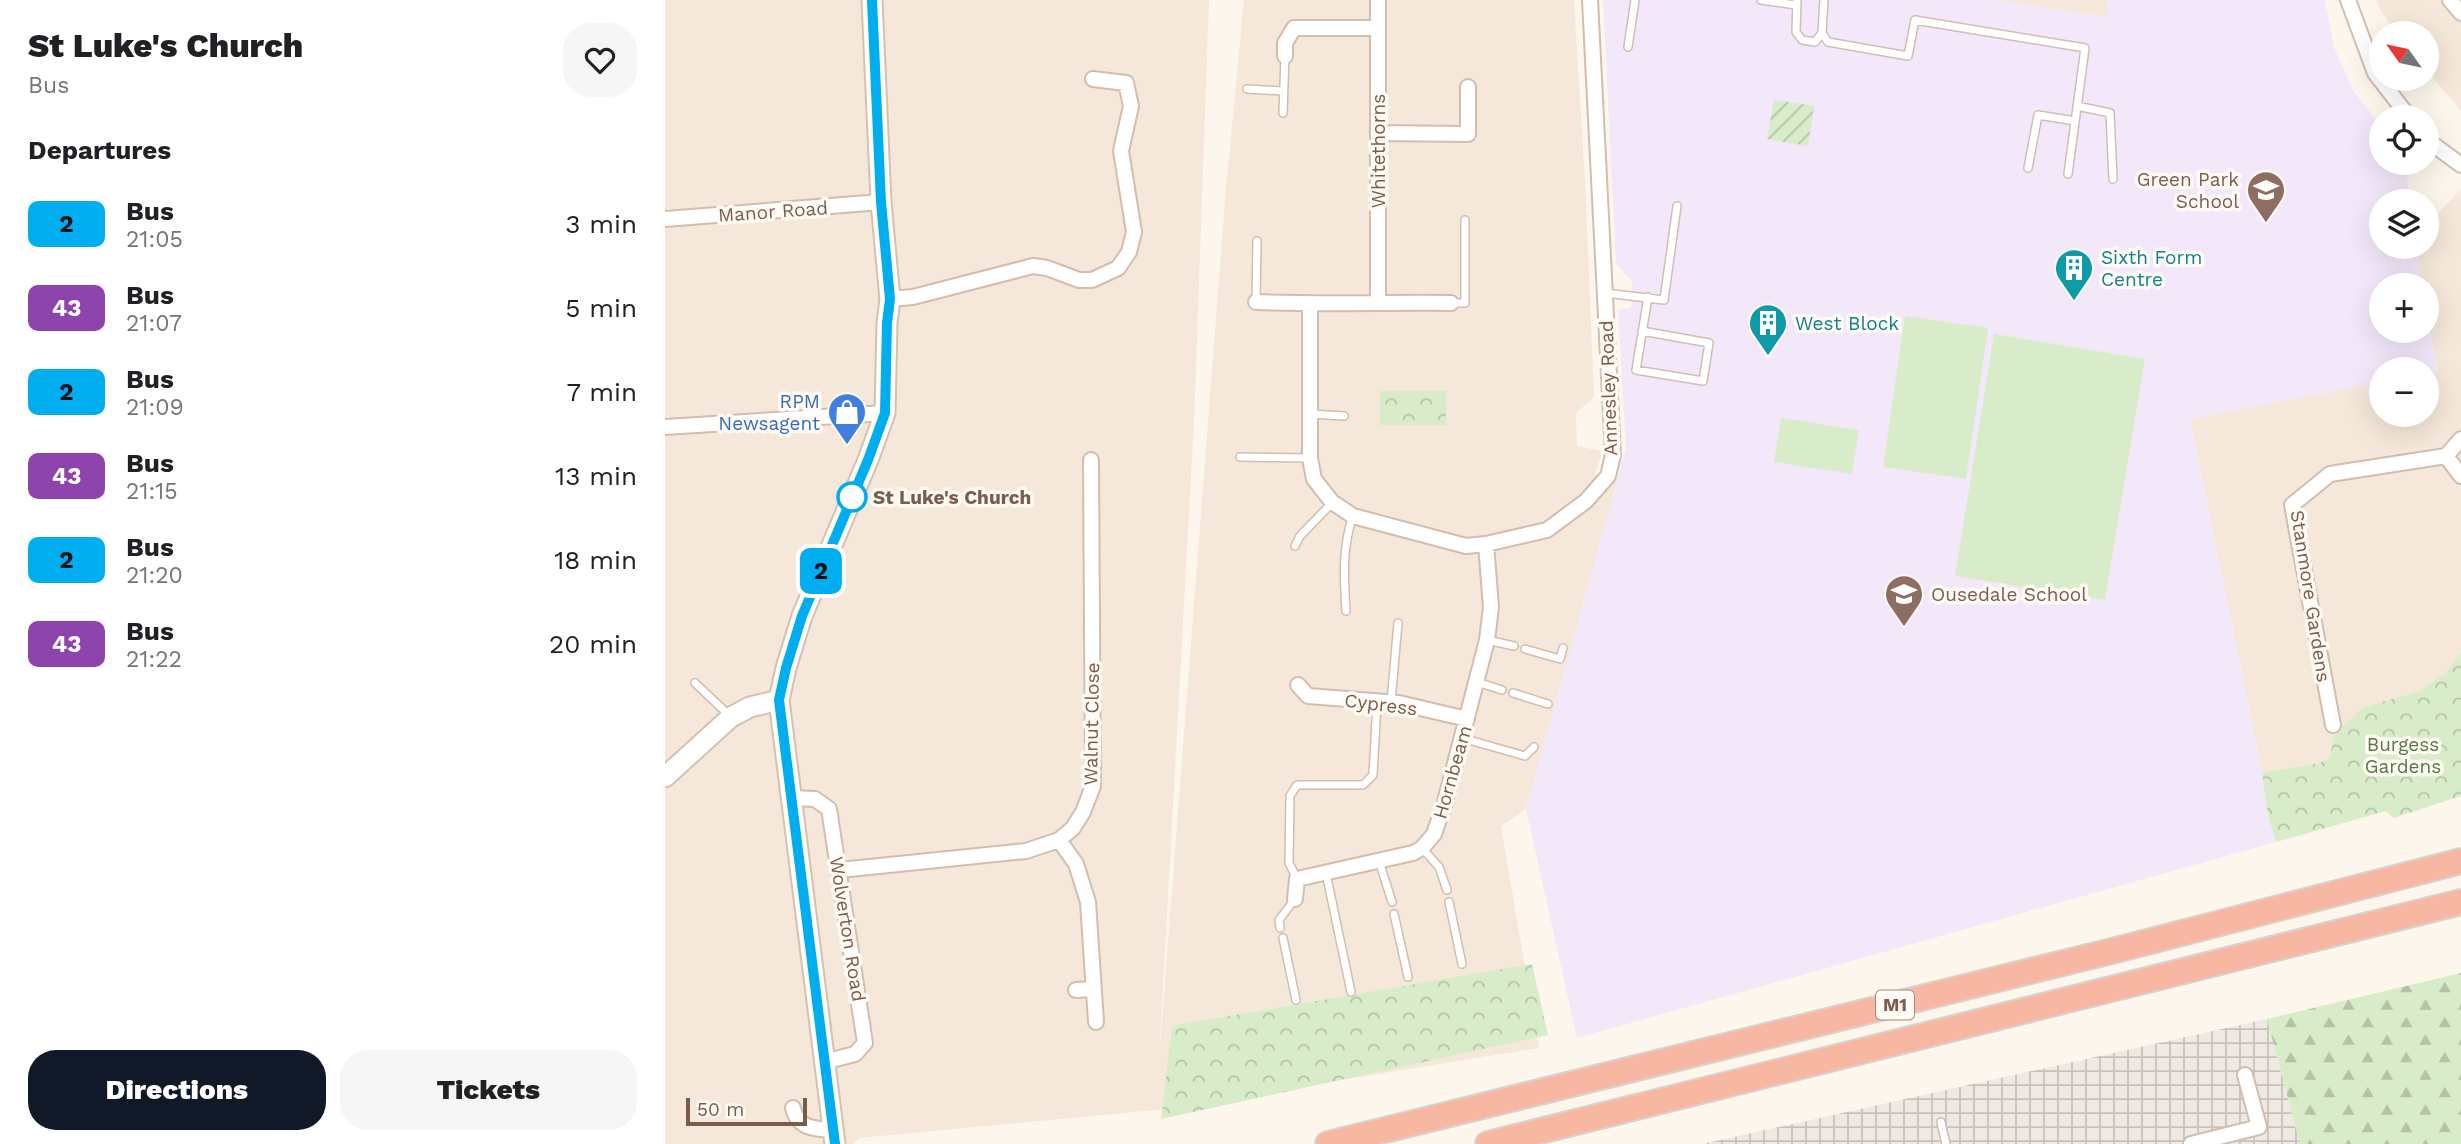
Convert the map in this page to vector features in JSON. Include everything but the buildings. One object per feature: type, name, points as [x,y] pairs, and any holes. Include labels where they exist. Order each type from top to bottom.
[{"type":"highway","name":"M1","points":[[1328,1144],[2112,951],[2461,861]]},
{"type":"highway","name":"M1","points":[[1488,1144],[2461,902]]},
{"type":"street","name":"Wolverton Road","points":[[834,1137],[779,700],[802,616],[885,413],[890,299],[881,202],[873,0]]},
{"type":"street","name":"Whitethorns","points":[[1378,0],[1378,302]]},
{"type":"street","name":"Annesley Road","points":[[1310,304],[1310,458],[1314,479],[1332,502],[1353,516],[1466,546],[1547,530],[1587,501],[1608,476],[1613,455],[1590,0]]},
{"type":"street","points":[[2348,0],[2375,73],[2400,105]]},
{"type":"street","points":[[2450,0],[2461,13]]},
{"type":"street","points":[[1285,56],[1285,43],[1294,29],[1378,28]]},
{"type":"street","points":[[890,299],[913,298],[1033,266],[1047,268],[1079,280],[1092,280],[1118,268],[1129,251],[1134,232],[1121,151],[1131,106],[1126,83],[1093,79]]},
{"type":"street","points":[[1378,133],[1468,134],[1468,88]]},
{"type":"street","points":[[2439,149],[2461,165]]},
{"type":"street","name":"Manor Road","points":[[665,219],[881,202]]},
{"type":"street","points":[[1256,302],[1451,303]]},
{"type":"street","points":[[665,427],[885,413]]},
{"type":"street","points":[[2461,439],[2446,456],[2461,476]]},
{"type":"street","name":"Stanmore Gardens","points":[[2333,725],[2292,505],[2330,474],[2446,456]]},
{"type":"street","name":"Walnut Close","points":[[1059,840],[1073,828],[1083,812],[1093,786],[1091,460]]},
{"type":"street","name":"Hornbeam","points":[[1422,848],[1434,834],[1487,640],[1491,607],[1486,544]]},
{"type":"street","name":"Cypress","points":[[1298,685],[1308,696],[1384,702],[1467,719]]},
{"type":"street","points":[[665,777],[731,717],[750,707],[779,700]]},
{"type":"street","name":"Wolverton Road","points":[[791,798],[815,799],[829,809],[865,1043],[855,1054],[824,1062]]},
{"type":"street","points":[[840,870],[1025,850],[1059,840],[1076,864],[1088,902],[1096,1022]]},
{"type":"street","points":[[1295,899],[1297,879],[1413,853],[1422,848]]},
{"type":"street","points":[[1076,990],[1093,989]]},
{"type":"street","points":[[2191,1144],[2259,1127],[2245,1074]]},
{"type":"street","points":[[793,1108],[795,1117],[809,1129],[834,1137]]},
{"type":"lane","points":[[1628,47],[1635,0]]},
{"type":"lane","points":[[1761,0],[1796,3],[1795,32],[1802,40],[1815,41],[1822,33]]},
{"type":"lane","points":[[1824,0],[1822,33],[1828,42],[1908,56],[1915,20],[2085,48],[2068,174]]},
{"type":"lane","points":[[1283,113],[1285,56]]},
{"type":"lane","points":[[1247,89],[1283,91]]},
{"type":"lane","points":[[2077,106],[2110,113],[2113,179]]},
{"type":"lane","points":[[2028,168],[2038,115],[2075,121]]},
{"type":"lane","points":[[1605,293],[1664,300],[1677,206]]},
{"type":"lane","points":[[1451,303],[1465,303],[1465,220]]},
{"type":"lane","points":[[1256,302],[1257,242]]},
{"type":"lane","points":[[1642,331],[1709,343],[1703,381],[1636,370],[1642,331],[1648,297]]},
{"type":"lane","points":[[1310,414],[1344,416]]},
{"type":"lane","points":[[1240,457],[1310,458]]},
{"type":"lane","points":[[1295,545],[1332,502]]},
{"type":"lane","points":[[1346,611],[1344,580],[1347,533],[1353,516]]},
{"type":"lane","points":[[1297,879],[1289,863],[1290,796],[1297,785],[1363,785],[1373,775],[1398,623]]},
{"type":"lane","points":[[1487,640],[1514,646]]},
{"type":"lane","points":[[1525,649],[1560,659],[1563,648]]},
{"type":"lane","points":[[1476,682],[1502,690]]},
{"type":"lane","points":[[695,684],[731,717]]},
{"type":"lane","points":[[1513,693],[1548,704]]},
{"type":"lane","points":[[1462,738],[1525,756],[1534,747]]},
{"type":"lane","points":[[1422,848],[1439,867],[1447,890]]},
{"type":"lane","points":[[1379,861],[1392,902]]},
{"type":"lane","points":[[1326,873],[1351,992]]},
{"type":"lane","points":[[1280,928],[1279,920],[1295,899]]},
{"type":"lane","points":[[1449,902],[1462,964]]},
{"type":"lane","points":[[1394,914],[1408,978]]},
{"type":"lane","points":[[1283,938],[1296,1000]]},
{"type":"lane","points":[[1941,1122],[1946,1144]]},
{"type":"shaded area","points":[[665,0],[1209,0],[1194,422],[1159,1060],[1226,188],[1244,0],[1574,0],[1594,397],[1576,413],[1577,446],[1601,451],[1595,474],[1617,483],[1526,809],[1501,826],[1539,1048],[1156,1110],[859,1138],[853,1144],[665,1144]]},
{"type":"shaded area","name":"Ousedale School","points":[[1603,0],[1998,0],[2109,18],[2106,0],[2325,0],[2335,50],[2354,92],[2369,111],[2369,175],[2407,175],[2408,189],[2369,189],[2369,259],[2418,259],[2420,273],[2369,273],[2369,343],[2433,343],[2435,357],[2369,357],[2369,385],[2190,419],[2262,773],[2268,816],[2276,842],[1577,1038],[1526,809],[1626,448],[1618,311],[1631,307],[1632,282],[1616,263]]},
{"type":"shaded area","points":[[1998,0],[2106,0],[2110,18]]},
{"type":"shaded area","points":[[2377,0],[2461,0],[2461,111],[2439,85],[2439,21],[2388,21]]},
{"type":"shaded area","points":[[2461,189],[2461,652],[2445,674],[2418,693],[2363,707],[2335,734],[2329,759],[2262,773],[2190,418],[2369,384],[2369,427],[2439,427],[2439,357],[2435,357],[2433,343],[2439,343],[2439,273],[2420,273],[2418,259],[2439,259],[2439,212]]},
{"type":"shaded area","points":[[2267,1019],[2300,1144],[1702,1144]]},
{"type":"green space","points":[[1774,100],[1814,106],[1808,146],[1767,139]]},
{"type":"green space","points":[[1905,316],[1988,328],[1966,479],[1883,467]]},
{"type":"green space","points":[[1994,334],[2145,359],[2105,600],[1955,576]]},
{"type":"green space","points":[[1380,391],[1446,391],[1446,425],[1380,425]]},
{"type":"green space","points":[[1781,418],[1859,430],[1852,474],[1774,462]]},
{"type":"green space","name":"Burgess Gardens","points":[[2461,652],[2461,796],[2394,818],[2386,811],[2276,842],[2268,816],[2262,773],[2329,759],[2335,734],[2363,707],[2418,692],[2445,674]]},
{"type":"green space","points":[[1532,964],[1548,1035],[1161,1119],[1172,1026]]},
{"type":"green space","points":[[2461,973],[2461,1144],[2300,1144],[2267,1019]]},
{"type":"bus line","name":"2","points":[[835,1144],[779,700],[802,616],[885,413],[890,299],[881,202],[872,0]]},
{"type":"place","name":"Green Park School","points":[[2266,224]]},
{"type":"place","name":"Sixth Form Centre","points":[[2074,302]]},
{"type":"place","name":"West Block","points":[[1768,357]]},
{"type":"place","name":"RPM Newsagent","points":[[847,446]]},
{"type":"place","name":"St Luke's Church","points":[[852,497]]},
{"type":"place","name":"Ousedale School","points":[[1904,628]]}]
